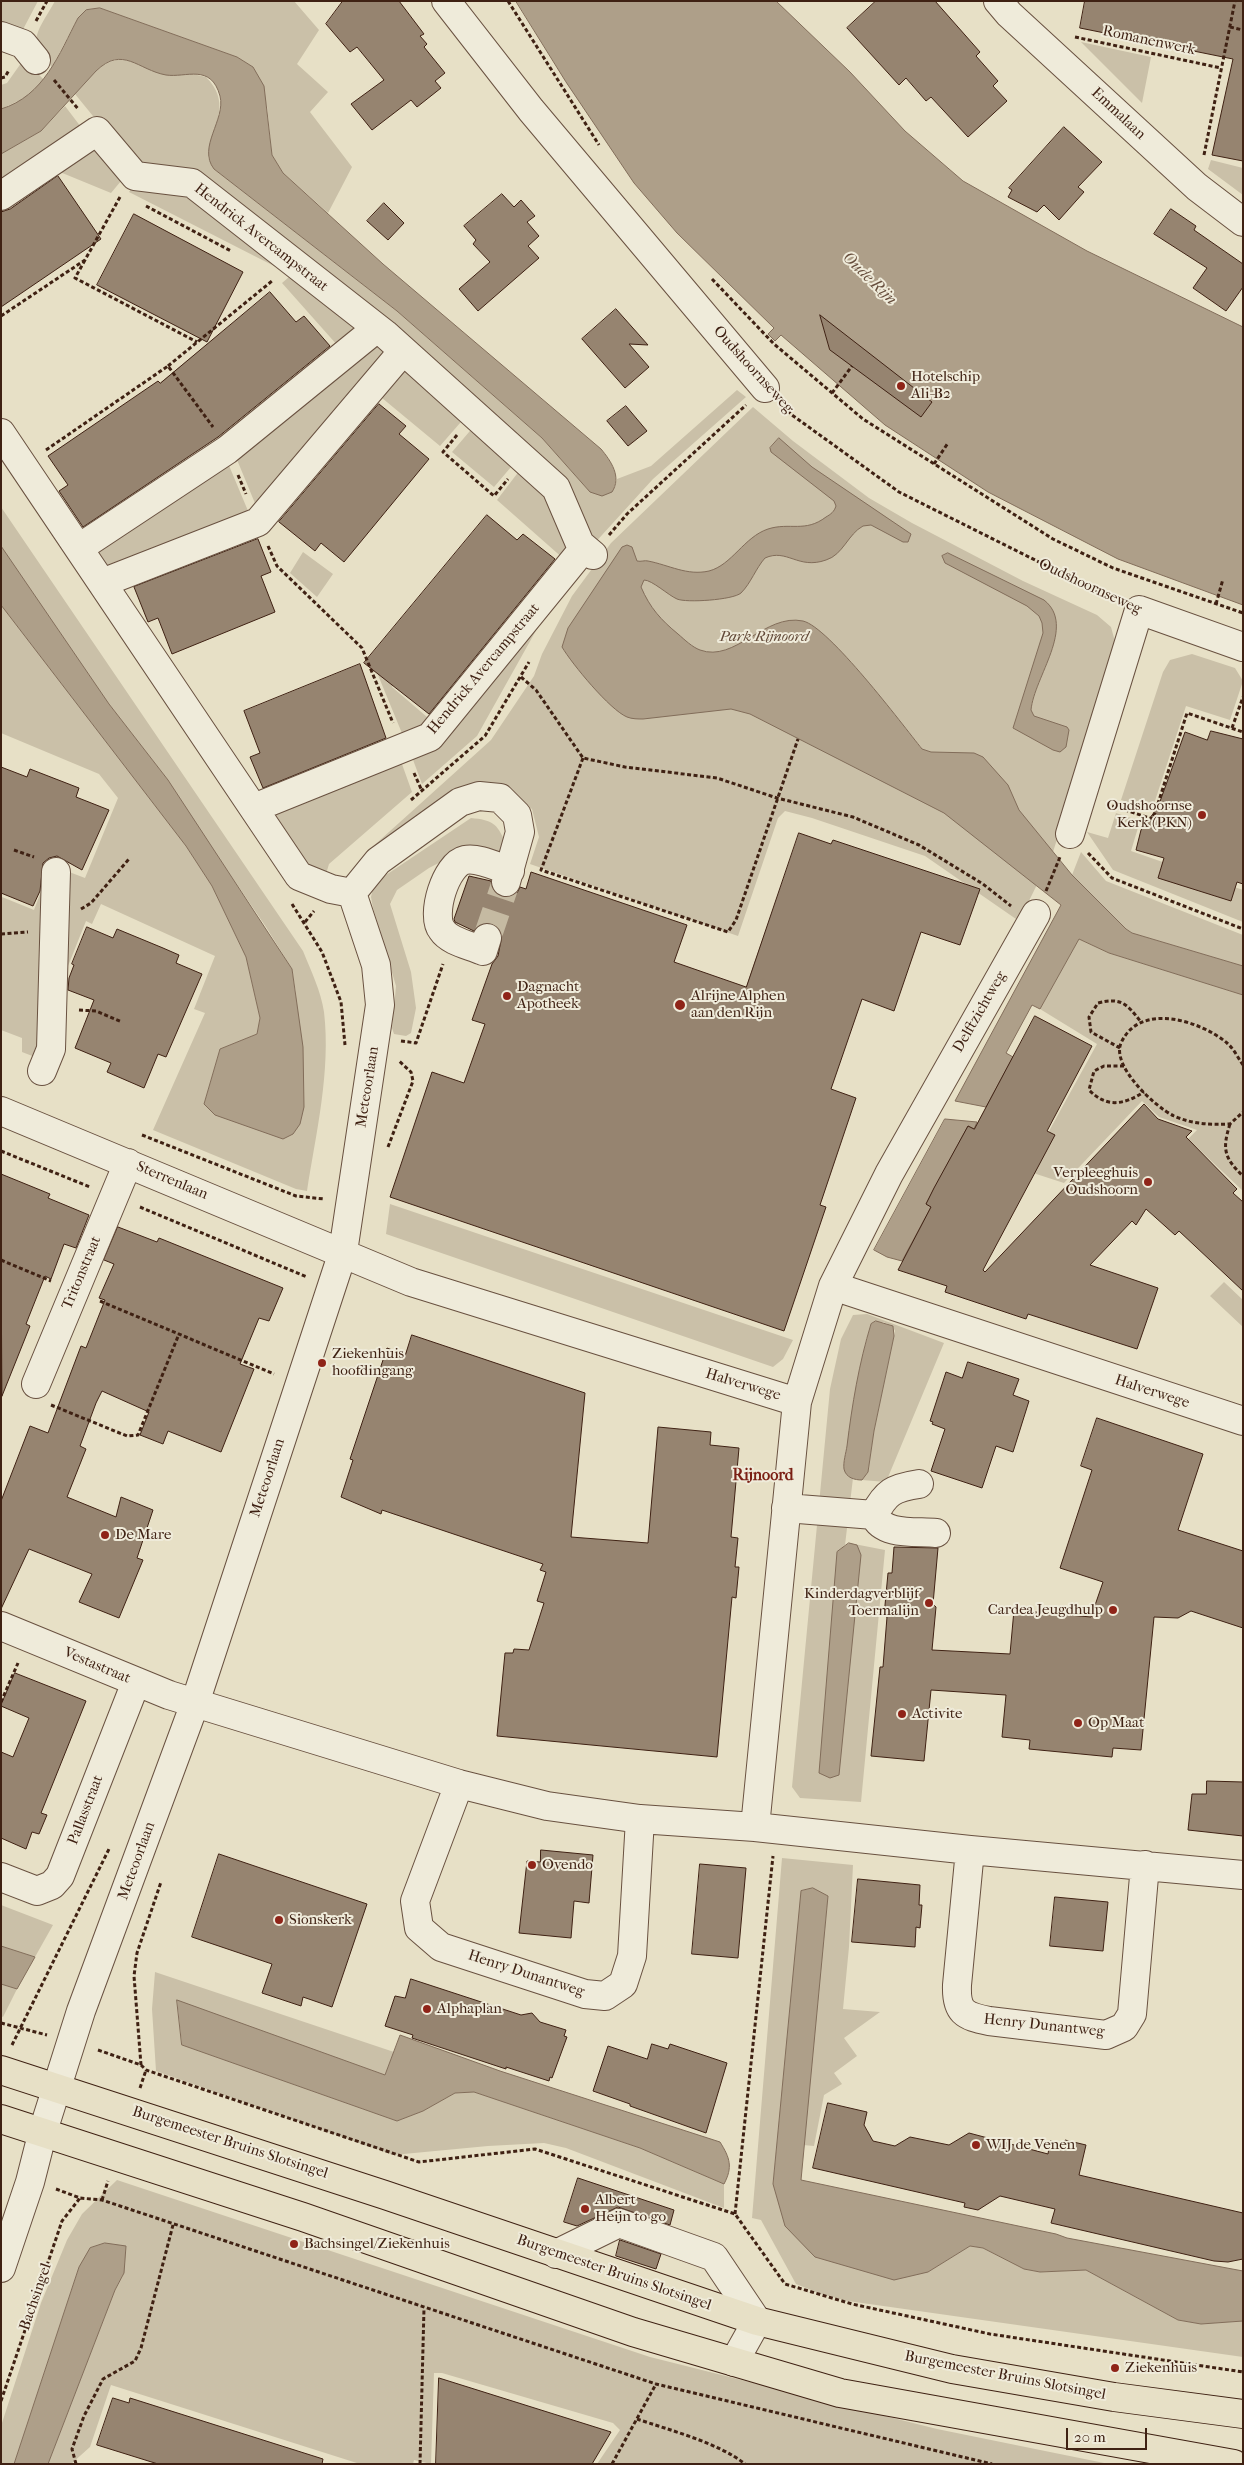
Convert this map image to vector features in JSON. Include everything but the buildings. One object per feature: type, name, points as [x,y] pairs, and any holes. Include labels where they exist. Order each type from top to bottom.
[{"type":"main road","name":"Burgemeester Bruins Slotsingel","points":[[1,2070],[385,2195],[757,2322],[952,2369],[1114,2396],[1243,2414]]},
{"type":"main road","points":[[1,2119],[43,2131],[303,2217],[633,2332],[840,2394],[1234,2464]]},
{"type":"street","name":"Oudshoornseweg","points":[[446,1],[531,110],[765,388]]},
{"type":"street","name":"Emmalaan","points":[[1009,5],[1197,187],[1243,222]]},
{"type":"street","points":[[1,36],[23,44],[36,60]]},
{"type":"street","points":[[1,196],[90,123],[135,176]]},
{"type":"street","name":"Hendrick Avercampstraat","points":[[135,176],[192,183],[376,328],[556,488],[580,544],[589,552],[430,737],[254,808]]},
{"type":"street","points":[[79,548],[227,450],[376,328]]},
{"type":"street","points":[[102,583],[258,522],[403,351]]},
{"type":"street","points":[[1,433],[299,876],[331,888],[352,893],[378,861],[460,802],[479,796],[500,798],[517,815],[520,832],[508,877],[478,861],[465,860],[455,865],[444,883],[437,918],[441,930],[452,939],[485,944]]},
{"type":"street","name":"Oudshoornseweg","points":[[1139,610],[1243,647]]},
{"type":"street","points":[[1070,834],[1139,610]]},
{"type":"street","points":[[42,1071],[51,1049],[56,872]]},
{"type":"street","name":"Meteoorlaan","points":[[43,2131],[71,2042],[195,1703],[342,1252],[380,1005],[376,965],[352,893]]},
{"type":"street","name":"Delftzichtweg","points":[[797,1402],[833,1286],[889,1174],[1034,918]]},
{"type":"street","name":"Sterrenlaan","points":[[1,1111],[342,1252]]},
{"type":"street","name":"Tritonstraat","points":[[36,1384],[128,1163]]},
{"type":"street","name":"Halverwege","points":[[342,1252],[365,1264],[410,1282],[797,1402],[786,1508],[766,1828]]},
{"type":"street","name":"Halverwege","points":[[833,1286],[1243,1421]]},
{"type":"street","points":[[874,1516],[883,1499],[898,1487],[919,1484]]},
{"type":"street","points":[[786,1508],[874,1516]]},
{"type":"street","points":[[874,1516],[877,1523],[886,1529],[936,1533]]},
{"type":"street","name":"Vestastraat","points":[[1,1626],[136,1682],[195,1703]]},
{"type":"street","name":"Pallasstraat","points":[[1,1877],[37,1891],[52,1885],[60,1876],[136,1682]]},
{"type":"street","points":[[195,1703],[459,1784],[547,1806],[640,1819],[766,1828],[970,1850],[1243,1875]]},
{"type":"street","name":"Henry Dunantweg","points":[[459,1784],[415,1901],[419,1928],[441,1947],[585,1994],[605,1996],[623,1984],[632,1956],[640,1819]]},
{"type":"street","name":"Henry Dunantweg","points":[[970,1850],[957,1984],[957,1999],[961,2010],[973,2017],[989,2021],[1106,2035],[1124,2027],[1132,2014],[1145,1865]]},
{"type":"street","points":[[1,2268],[30,2182],[43,2131]]},
{"type":"street","points":[[556,2254],[618,2223],[714,2257],[757,2322],[734,2362]]},
{"type":"path","points":[[508,1],[600,147]]},
{"type":"path","points":[[1197,187],[1235,1]]},
{"type":"path","points":[[1230,27],[1243,30]]},
{"type":"path","name":"Romanenwerk","points":[[1071,36],[1221,68]]},
{"type":"path","points":[[36,60],[90,123]]},
{"type":"path","points":[[135,176],[122,194],[75,278],[197,342]]},
{"type":"path","name":"Hendrick Avercampstraat","points":[[139,203],[235,253]]},
{"type":"path","points":[[1,316],[85,260]]},
{"type":"path","points":[[168,366],[293,263]]},
{"type":"path","points":[[705,272],[774,344],[863,419],[1052,539],[1113,568],[1243,613]]},
{"type":"path","points":[[832,393],[852,366]]},
{"type":"path","name":"Oudshoornseweg","points":[[765,388],[792,415],[899,492],[1092,590],[1139,610]]},
{"type":"path","points":[[474,414],[443,452],[494,496],[524,459]]},
{"type":"path","points":[[934,464],[948,443]]},
{"type":"path","points":[[1216,604],[1224,579]]},
{"type":"path","points":[[521,677],[536,690],[583,758],[625,767],[717,778],[777,798],[853,817],[919,844],[984,884],[1034,918],[1070,834],[1112,878],[1243,929]]},
{"type":"path","points":[[1232,728],[1243,697]]},
{"type":"path","points":[[1082,797],[1153,819],[1187,714],[1243,732]]},
{"type":"path","points":[[583,758],[541,870],[728,932],[736,920],[798,740]]},
{"type":"path","points":[[376,1038],[416,1044],[445,959]]},
{"type":"path","points":[[1120,1048],[1104,1041],[1091,1032],[1089,1017],[1098,1003],[1113,999],[1129,1006],[1141,1022]]},
{"type":"path","points":[[51,1022],[59,1014],[74,1010],[96,1011],[122,1022]]},
{"type":"path","points":[[1230,1124],[1203,1125],[1174,1116],[1144,1092],[1124,1066],[1120,1056],[1120,1048],[1132,1027],[1141,1022],[1149,1018],[1174,1020],[1206,1029],[1229,1045],[1243,1065]]},
{"type":"path","points":[[1124,1066],[1104,1066],[1094,1071],[1089,1090],[1099,1100],[1110,1102],[1127,1102],[1144,1092]]},
{"type":"path","points":[[1243,1112],[1230,1124],[1224,1143],[1226,1154],[1243,1176]]},
{"type":"path","points":[[142,1136],[296,1196],[350,1205]]},
{"type":"path","points":[[1,1151],[331,1286]]},
{"type":"path","points":[[1,1260],[277,1376]]},
{"type":"path","points":[[36,1384],[33,1397],[127,1436],[138,1435],[179,1334]]},
{"type":"path","points":[[1,1702],[29,1637]]},
{"type":"path","points":[[735,2214],[766,1828]]},
{"type":"path","name":"Meteoorlaan","points":[[1,2023],[22,2027],[112,1843]]},
{"type":"path","points":[[71,2042],[141,2065],[146,2070],[418,2162],[535,2148],[735,2214],[785,2284],[852,2304],[990,2334],[1243,2372]]},
{"type":"path","name":"Bachsingel","points":[[1,2401],[62,2221],[80,2198],[102,2200],[173,2225]]},
{"type":"path","points":[[76,2464],[72,2449],[84,2416],[103,2379],[135,2361],[141,2348],[173,2225],[656,2384],[992,2464]]},
{"type":"path","points":[[420,2464],[424,2308]]},
{"type":"path","points":[[612,2464],[656,2384]]},
{"type":"path","points":[[637,2419],[688,2436],[737,2458],[744,2464]]},
{"type":"green space","points":[[1,1],[38,1],[19,37],[1,31]]},
{"type":"green space","points":[[55,1],[294,1],[319,30],[297,64],[328,92],[310,112],[352,167],[328,213],[283,173],[272,155],[267,106],[253,67],[237,57],[100,8],[78,18],[52,67],[43,58],[36,43],[40,28]]},
{"type":"green space","points":[[1081,42],[1151,57],[1142,103]]},
{"type":"green space","points":[[24,59],[44,80],[27,97],[1,109],[1,85],[7,83]]},
{"type":"green space","points":[[126,59],[206,77],[218,95],[219,103],[219,112],[208,157],[214,169],[397,311],[542,438],[590,492],[615,487],[617,479],[651,466],[737,390],[746,397],[653,479],[592,546],[556,483],[216,194],[137,170],[75,94],[97,70],[109,62]]},
{"type":"green space","points":[[65,106],[84,131],[1,188],[1,154],[41,131]]},
{"type":"green space","points":[[98,141],[126,175],[111,193],[55,170]]},
{"type":"green space","points":[[1211,160],[1243,168],[1243,195],[1208,169]]},
{"type":"green space","points":[[136,181],[189,188],[282,262],[276,267],[129,192]]},
{"type":"green space","points":[[296,271],[362,325],[338,346],[282,283]]},
{"type":"green space","points":[[376,333],[395,350],[259,513],[233,450]]},
{"type":"green space","points":[[404,359],[467,415],[440,446],[376,393]]},
{"type":"green space","name":"Park Rijnoord","points":[[753,407],[793,441],[869,498],[912,523],[1023,581],[1097,615],[1111,627],[1117,649],[1053,852],[1025,909],[1016,919],[925,856],[812,818],[785,811],[778,818],[738,936],[530,864],[539,837],[532,809],[500,786],[461,788],[369,850],[491,740],[534,676],[542,654],[572,596],[611,543]]},
{"type":"green space","points":[[475,425],[517,460],[494,487],[452,452]]},
{"type":"green space","points":[[225,456],[251,518],[113,574],[94,545]]},
{"type":"green space","points":[[523,466],[551,492],[578,547],[565,560],[497,500]]},
{"type":"green space","points":[[1,507],[303,951],[321,996],[326,1034],[322,1102],[307,1191],[296,1189],[153,1130],[205,1013],[194,1009],[215,956],[101,904],[92,924],[86,921],[60,986],[64,870],[85,878],[118,798],[99,774],[1,733],[1,605],[186,846],[212,886],[246,957],[260,1018],[257,1034],[220,1049],[204,1104],[296,994],[292,969],[266,927],[168,780],[109,704],[1,546]]},
{"type":"green space","points":[[303,552],[333,574],[317,597],[290,573]]},
{"type":"green space","points":[[552,602],[477,736],[422,784],[409,749]]},
{"type":"green space","points":[[1192,654],[1235,668],[1243,681],[1230,720],[1186,706],[1152,810],[1121,800],[1163,672],[1170,660]]},
{"type":"green space","points":[[371,658],[397,680],[392,687],[434,723],[406,743]]},
{"type":"green space","points":[[398,753],[412,792],[329,864],[326,874],[311,869],[266,810]]},
{"type":"green space","points":[[1116,813],[1140,821],[1131,851],[1243,890],[1243,922],[1113,870],[1087,832],[1108,838]]},
{"type":"green space","points":[[471,818],[489,821],[496,827],[505,842],[499,855],[464,850],[429,868],[397,890],[390,904],[411,972],[416,1008],[411,1033],[406,1036],[394,1034],[392,1028],[396,986],[373,908],[371,897],[374,883]]},
{"type":"green space","points":[[1081,852],[1106,881],[1243,935],[1243,966],[1132,933],[1126,929],[1072,875]]},
{"type":"green space","points":[[50,868],[40,1059],[22,1052],[22,1038],[1,1030],[1,899],[2,897],[34,910]]},
{"type":"green space","points":[[1079,939],[1109,953],[1243,995],[1243,1191],[1188,1139],[1197,1130],[1159,1117],[1142,1101],[1064,1183],[1027,1171],[1097,1044],[1040,1009]]},
{"type":"green space","points":[[390,1204],[793,1340],[783,1359],[773,1367],[386,1234]]},
{"type":"green space","points":[[1224,1282],[1243,1300],[1243,1327],[1210,1296]]},
{"type":"green space","points":[[867,1314],[944,1343],[886,1482],[862,1480],[868,1472],[874,1431],[895,1331],[893,1326],[883,1322],[871,1324],[865,1344],[848,1476],[853,1478],[845,1545],[843,1546],[857,1545],[849,1543],[885,1550],[861,1802],[800,1798],[792,1787],[830,1389],[841,1339],[853,1315]]},
{"type":"green space","points":[[782,1858],[853,1865],[849,1947],[843,2009],[880,2012],[844,2038],[857,2056],[834,2073],[842,2084],[824,2095],[814,2146],[803,2145],[828,1896],[802,1891],[773,2184],[928,2272],[970,2246],[983,2248],[1024,2269],[1040,2272],[1086,2270],[1178,2320],[1201,2324],[1243,2321],[1243,2357],[848,2301],[821,2294],[796,2284],[761,2220],[752,2218]]},
{"type":"green space","points":[[1,1905],[53,1925],[35,1957],[1,1946]]},
{"type":"green space","points":[[155,1972],[394,2052],[385,2075],[177,2001],[182,2045],[397,2121],[423,2111],[455,2093],[474,2092],[640,2148],[724,2184],[724,2208],[566,2148],[544,2143],[393,2155],[156,2071],[152,2009]]},
{"type":"green space","points":[[1,1984],[17,1989],[3,2017],[1,2016]]},
{"type":"green space","points":[[117,2180],[650,2357],[937,2429],[1109,2464],[597,2464],[620,2430],[613,2423],[442,2373],[434,2373],[431,2464],[414,2460],[413,2464],[360,2464],[111,2385],[90,2447],[71,2464],[48,2464],[115,2290],[123,2276],[126,2246],[79,2267],[14,2464],[1,2464],[1,2426],[41,2303],[67,2240],[82,2214]]},
{"type":"water","name":"Oude Rijn","points":[[516,1],[776,1],[850,72],[905,131],[963,181],[1087,251],[1243,327],[1243,605],[1118,559],[988,492],[885,425],[781,335],[775,341],[768,334],[774,328],[677,233],[634,183],[566,82]]},
{"type":"water","points":[[100,8],[237,57],[253,67],[264,86],[272,155],[283,173],[383,264],[601,449],[612,464],[616,475],[615,486],[612,492],[602,496],[590,492],[542,438],[397,311],[214,169],[210,161],[209,152],[221,105],[220,96],[211,79],[197,74],[166,75],[131,61],[114,60],[96,71],[41,131],[1,154],[1,109],[16,103],[39,84],[57,59],[78,18],[86,10]]},
{"type":"water","points":[[779,438],[812,467],[911,534],[908,542],[903,542],[871,525],[863,526],[853,534],[837,554],[826,560],[808,562],[780,556],[765,558],[741,593],[720,599],[690,601],[677,599],[651,582],[644,580],[641,587],[656,613],[691,645],[700,650],[713,652],[726,650],[763,630],[789,620],[803,621],[815,627],[830,640],[865,678],[922,749],[931,752],[974,753],[983,757],[1008,785],[1019,810],[1072,875],[1126,929],[1132,933],[1243,966],[1243,995],[1109,953],[1079,939],[1040,1009],[1032,1005],[1006,1053],[1013,1057],[986,1107],[955,1101],[1061,905],[944,813],[750,714],[731,709],[643,719],[631,718],[611,706],[582,675],[562,647],[568,628],[622,547],[627,545],[632,547],[637,561],[647,561],[693,572],[709,571],[725,563],[752,538],[768,529],[783,526],[811,525],[833,511],[836,506],[834,501],[771,452],[770,448]]},
{"type":"water","points":[[1,546],[109,704],[168,780],[292,969],[303,1047],[304,1107],[300,1124],[293,1134],[283,1139],[215,1115],[204,1104],[220,1049],[257,1034],[260,1018],[246,957],[212,886],[186,846],[1,605]]},
{"type":"water","points":[[948,553],[1044,600],[1053,611],[1056,624],[1055,638],[1031,710],[1034,716],[1067,727],[1069,730],[1066,747],[1060,752],[1013,728],[1043,633],[1039,616],[1027,606],[945,563],[942,556]]},
{"type":"water","points":[[945,1119],[977,1122],[974,1129],[968,1126],[926,1204],[931,1207],[902,1261],[887,1257],[874,1250]]},
{"type":"water","points":[[876,1321],[893,1326],[894,1336],[874,1431],[868,1472],[862,1480],[859,1480],[847,1475],[844,1463],[859,1369],[871,1324]]},
{"type":"water","points":[[849,1543],[857,1545],[861,1555],[839,1775],[830,1778],[819,1773],[837,1552]]},
{"type":"water","points":[[813,1888],[828,1896],[801,2180],[1056,2234],[1067,2238],[1243,2271],[1243,2321],[1201,2324],[1178,2320],[1086,2270],[1040,2272],[1024,2269],[983,2248],[970,2246],[928,2272],[894,2280],[815,2257],[785,2226],[773,2184],[801,1891]]},
{"type":"water","points":[[1,1946],[35,1957],[17,1989],[1,1984]]},
{"type":"water","points":[[177,2000],[385,2075],[400,2035],[500,2071],[720,2142],[728,2158],[729,2173],[724,2184],[640,2148],[474,2092],[455,2093],[423,2111],[397,2121],[182,2045]]},
{"type":"water","points":[[105,2243],[126,2246],[124,2273],[115,2290],[48,2464],[14,2464],[79,2267],[90,2248]]},
{"type":"tunnel","points":[[487,938],[506,882]]},
{"type":"place","name":"Hotelschip Ali-B2","points":[[901,386]]},
{"type":"place","name":"Oudshoornse Kerk (PKN)","points":[[1202,815]]},
{"type":"place","name":"Dagnacht Apotheek","points":[[507,996]]},
{"type":"place","name":"Alrijne Alphen aan den Rijn","points":[[680,1005]]},
{"type":"place","name":"Verpleeghuis Oudshoorn","points":[[1148,1182]]},
{"type":"place","name":"Ziekenhuis hoofdingang","points":[[322,1363]]},
{"type":"place","name":"De Mare","points":[[105,1535]]},
{"type":"place","name":"Kinderdagverblijf Toermalijn","points":[[929,1603]]},
{"type":"place","name":"Cardea Jeugdhulp","points":[[1113,1610]]},
{"type":"place","name":"Activite","points":[[902,1714]]},
{"type":"place","name":"Op Maat","points":[[1078,1723]]},
{"type":"place","name":"Ovendo","points":[[532,1865]]},
{"type":"place","name":"Sionskerk","points":[[279,1920]]},
{"type":"place","name":"Alphaplan","points":[[427,2009]]},
{"type":"place","name":"WIJ de Venen","points":[[976,2145]]},
{"type":"place","name":"Albert Heijn to go","points":[[585,2209]]},
{"type":"place","name":"Bachsingel/Ziekenhuis","points":[[294,2244]]},
{"type":"place","name":"Ziekenhuis","points":[[1115,2368]]},
{"type":"district","name":"Rijnoord","points":[[763,1476]]}]
